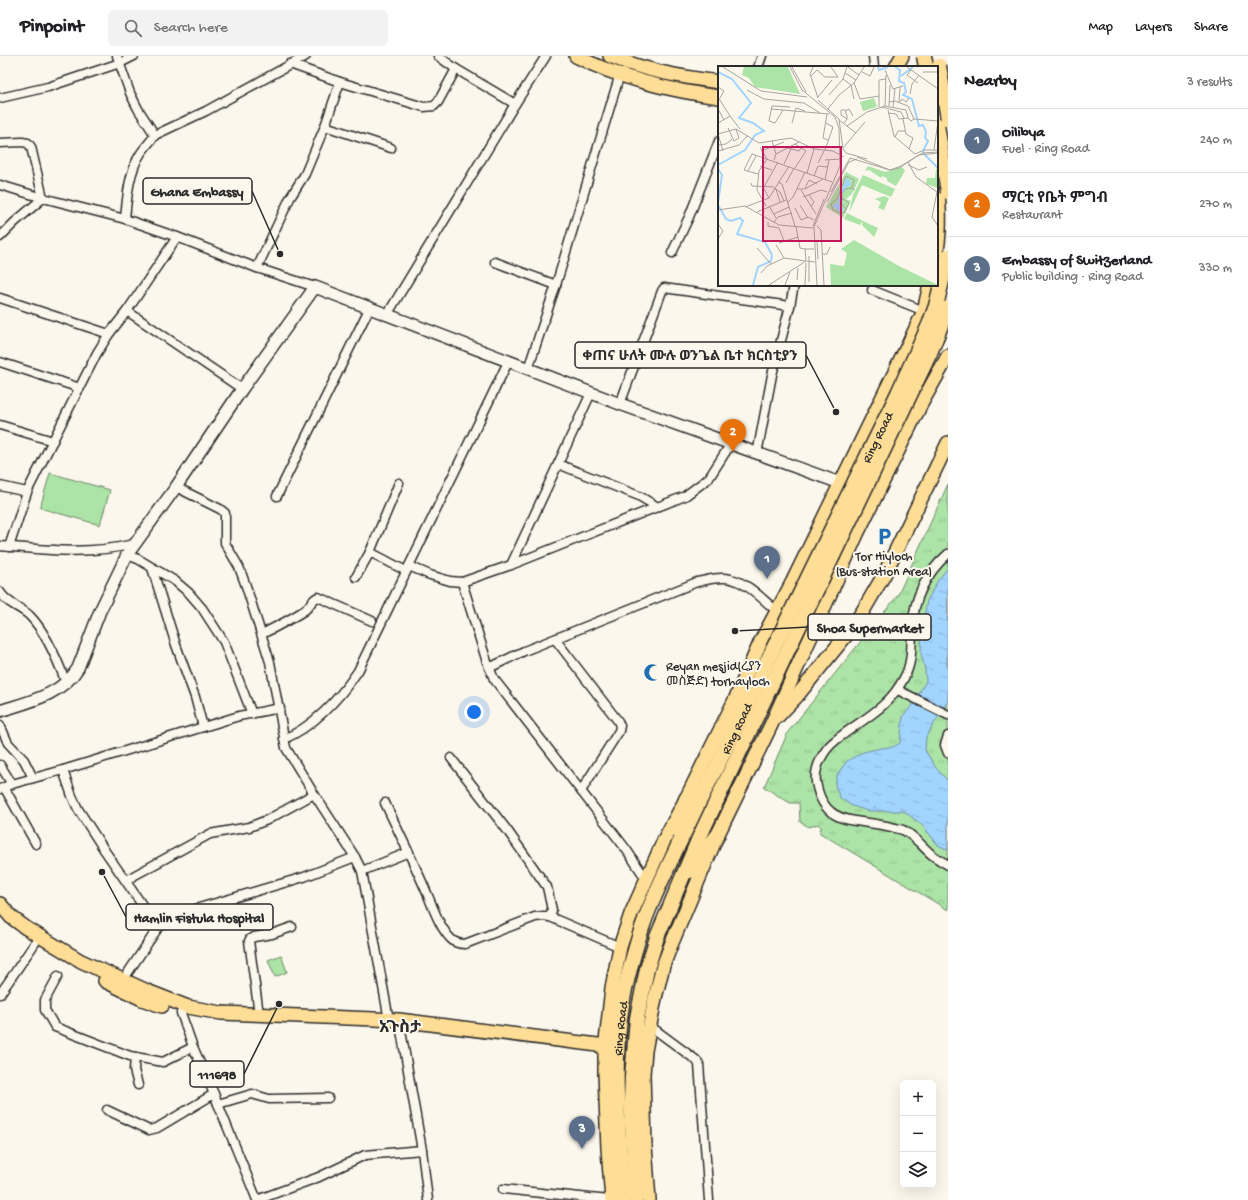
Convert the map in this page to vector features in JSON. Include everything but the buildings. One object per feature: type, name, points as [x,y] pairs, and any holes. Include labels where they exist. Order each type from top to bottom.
[{"type":"highway","points":[[924,56],[927,66]]},
{"type":"highway","points":[[937,56],[948,119]]},
{"type":"highway","points":[[938,143],[941,198]]},
{"type":"highway","name":"Ring Road","points":[[780,652],[926,331],[936,306],[948,256]]},
{"type":"highway","name":"Ring Road","points":[[623,1200],[617,1069],[619,1034],[625,990],[641,932],[652,901],[675,852],[780,652],[930,353],[948,308]]},
{"type":"highway","points":[[680,884],[780,652]]},
{"type":"highway","points":[[675,852],[686,799]]},
{"type":"highway","points":[[680,884],[717,836]]},
{"type":"highway","name":"Ring Road","points":[[636,1200],[631,1104],[637,1018],[647,969],[657,937],[680,884]]},
{"type":"main road","points":[[576,56],[620,74],[647,82],[718,97]]},
{"type":"main road","points":[[610,56],[631,65],[657,72],[718,82]]},
{"type":"main road","points":[[897,66],[902,56]]},
{"type":"main road","points":[[919,56],[926,66]]},
{"type":"main road","points":[[690,92],[693,78]]},
{"type":"main road","points":[[938,78],[948,87]]},
{"type":"main road","points":[[938,133],[948,137]]},
{"type":"main road","points":[[938,158],[948,163]]},
{"type":"main road","points":[[938,184],[941,198],[938,244]]},
{"type":"main road","points":[[610,1200],[605,1074],[606,1048],[612,988],[620,947],[630,914],[665,838],[686,799],[909,343],[924,311],[930,286]]},
{"type":"main road","points":[[909,343],[936,321],[948,308]]},
{"type":"main road","points":[[649,1200],[645,1146],[643,1074],[650,1026],[664,966],[671,945],[717,836],[772,723],[858,534],[921,404],[948,356]]},
{"type":"main road","points":[[772,723],[848,633],[863,611],[884,575],[948,442]]},
{"type":"main road","points":[[0,904],[11,917],[26,928],[52,945],[81,961],[188,1007],[221,1013],[394,1022],[606,1048]]},
{"type":"main road","points":[[0,917],[7,924],[60,959],[142,999],[181,1013],[219,1020],[394,1022]]},
{"type":"street","points":[[0,98],[48,86],[118,60],[134,56]]},
{"type":"street","points":[[125,219],[127,195],[133,172],[141,153],[155,135],[206,111],[306,56]]},
{"type":"street","points":[[438,56],[515,104]]},
{"type":"street","points":[[387,315],[515,104],[546,56]]},
{"type":"street","points":[[758,66],[762,56]]},
{"type":"street","points":[[873,56],[874,66]]},
{"type":"street","points":[[118,60],[130,93],[138,109],[155,135]]},
{"type":"street","points":[[290,64],[340,82],[424,107],[434,106],[438,102],[456,68]]},
{"type":"street","points":[[528,369],[556,285],[620,74]]},
{"type":"street","points":[[257,268],[290,198],[305,174],[325,126],[340,82]]},
{"type":"street","points":[[325,126],[392,148]]},
{"type":"street","points":[[0,143],[28,143],[31,147],[43,198]]},
{"type":"street","points":[[672,253],[689,217],[718,144]]},
{"type":"street","points":[[0,185],[43,198],[125,219],[177,237],[257,268],[370,307],[508,362],[730,445],[840,484]]},
{"type":"street","points":[[0,237],[43,198]]},
{"type":"street","points":[[9,547],[27,492],[97,353],[177,237]]},
{"type":"street","points":[[495,262],[556,285]]},
{"type":"street","points":[[757,454],[772,375],[794,286]]},
{"type":"street","points":[[0,712],[38,699],[55,691],[73,677],[78,668],[100,611],[127,555],[315,287]]},
{"type":"street","points":[[620,404],[664,288],[790,306]]},
{"type":"street","points":[[872,290],[924,311]]},
{"type":"street","points":[[0,298],[109,334]]},
{"type":"street","points":[[277,496],[370,307]]},
{"type":"street","points":[[127,311],[242,389]]},
{"type":"street","points":[[0,362],[80,388]]},
{"type":"street","points":[[284,738],[294,734],[315,720],[349,685],[358,671],[508,362]]},
{"type":"street","points":[[511,565],[591,393]]},
{"type":"street","points":[[0,425],[53,441]]},
{"type":"street","points":[[370,552],[407,569],[450,581],[462,582],[511,565],[656,506],[685,496],[709,478],[730,445]]},
{"type":"street","points":[[558,464],[638,496],[656,506]]},
{"type":"street","points":[[356,577],[370,552],[399,483]]},
{"type":"street","points":[[0,486],[27,492]]},
{"type":"street","points":[[176,487],[225,513],[225,543],[239,568],[262,634],[272,668],[286,748],[362,871],[422,1150],[428,1200]]},
{"type":"street","points":[[0,546],[66,551],[113,549],[134,544]]},
{"type":"street","points":[[948,554],[938,562],[926,579],[916,604],[912,626],[912,649],[908,670],[898,690],[882,707],[834,740],[823,754],[815,775],[819,795],[831,812],[844,819],[904,830],[931,854],[948,864]]},
{"type":"street","points":[[127,555],[175,581],[189,593],[202,608],[224,642],[252,714]]},
{"type":"street","points":[[152,568],[176,645],[195,697],[203,727]]},
{"type":"street","points":[[489,668],[524,651],[697,582],[718,578],[730,579],[742,583],[777,611]]},
{"type":"street","points":[[462,582],[489,668],[494,679],[626,848],[646,879]]},
{"type":"street","points":[[0,592],[4,598],[28,615],[39,626],[56,658],[66,683]]},
{"type":"street","points":[[262,634],[299,614],[308,608],[318,597],[372,621]]},
{"type":"street","points":[[555,639],[618,720],[620,726],[619,731],[581,791]]},
{"type":"street","points":[[898,690],[947,714]]},
{"type":"street","points":[[5,787],[239,716],[280,708]]},
{"type":"street","points":[[0,725],[8,743],[24,760],[33,778]]},
{"type":"street","points":[[948,736],[945,745],[948,754]]},
{"type":"street","points":[[451,758],[507,830],[547,887],[552,910],[550,917]]},
{"type":"street","points":[[0,765],[5,787],[36,844]]},
{"type":"street","points":[[63,770],[78,808],[158,928]]},
{"type":"street","points":[[126,880],[203,837],[210,834],[249,827],[267,820],[314,794]]},
{"type":"street","points":[[385,803],[409,852],[440,922],[451,939],[460,944],[465,944],[535,917],[544,916],[550,917],[620,947]]},
{"type":"street","points":[[362,871],[409,852]]},
{"type":"street","points":[[123,980],[158,928],[168,920],[182,913],[298,879],[354,857]]},
{"type":"street","points":[[259,1014],[249,941],[254,937],[272,934],[292,927]]},
{"type":"street","points":[[0,994],[35,943]]},
{"type":"street","points":[[58,976],[45,1000],[44,1010],[55,1027],[135,1057],[163,1062],[194,1047]]},
{"type":"street","points":[[181,1013],[257,1200],[319,1177],[365,1155],[422,1150]]},
{"type":"street","points":[[650,1026],[696,1060],[699,1064],[709,1200]]},
{"type":"street","points":[[135,1057],[134,1070],[138,1085]]},
{"type":"street","points":[[107,1110],[149,1130],[157,1128],[214,1094]]},
{"type":"street","points":[[218,1104],[252,1094],[269,1099],[328,1098]]},
{"type":"street","points":[[503,1189],[610,1200]]},
{"type":"green space","points":[[50,473],[110,490],[100,525],[40,508]]},
{"type":"green space","points":[[948,484],[948,910],[820,833],[820,829],[822,828],[818,824],[809,827],[800,822],[799,803],[790,803],[764,787],[788,732],[898,595]]},
{"type":"green space","points":[[281,955],[287,972],[275,977],[268,960]]},
{"type":"water","points":[[948,568],[948,701],[926,737],[925,750],[936,768],[948,781],[948,850],[938,845],[923,826],[904,811],[868,811],[852,806],[840,798],[835,786],[837,775],[847,761],[863,752],[893,747],[900,743],[903,716],[912,706],[926,681],[921,653],[922,628],[927,601],[938,580]]},
{"type":"place","name":"Ghana Embassy","points":[[280,254]]},
{"type":"place","name":"ቀጠና ሁለት ሙሉ ወንጌል ቤተ ክርስቲያን","points":[[836,412]]},
{"type":"place","name":"ማርቲ የቤት ምግብ","points":[[733,452]]},
{"type":"place","name":"Tor Hiyloch (Bus-station Area)","points":[[884,536]]},
{"type":"place","name":"Oilibya","points":[[767,579]]},
{"type":"place","name":"Shoa Supermarket","points":[[735,631]]},
{"type":"place","name":"Reyan mesjid(ረያን መስጅድ) torhayloch","points":[[653,672]]},
{"type":"place","name":"Hamlin Fistula Hospital","points":[[102,872]]},
{"type":"place","name":"111698","points":[[279,1004]]},
{"type":"place","name":"Embassy of Switzerland","points":[[582,1149]]},
{"type":"district","name":"አጉስታ","points":[[400,1026]]}]
